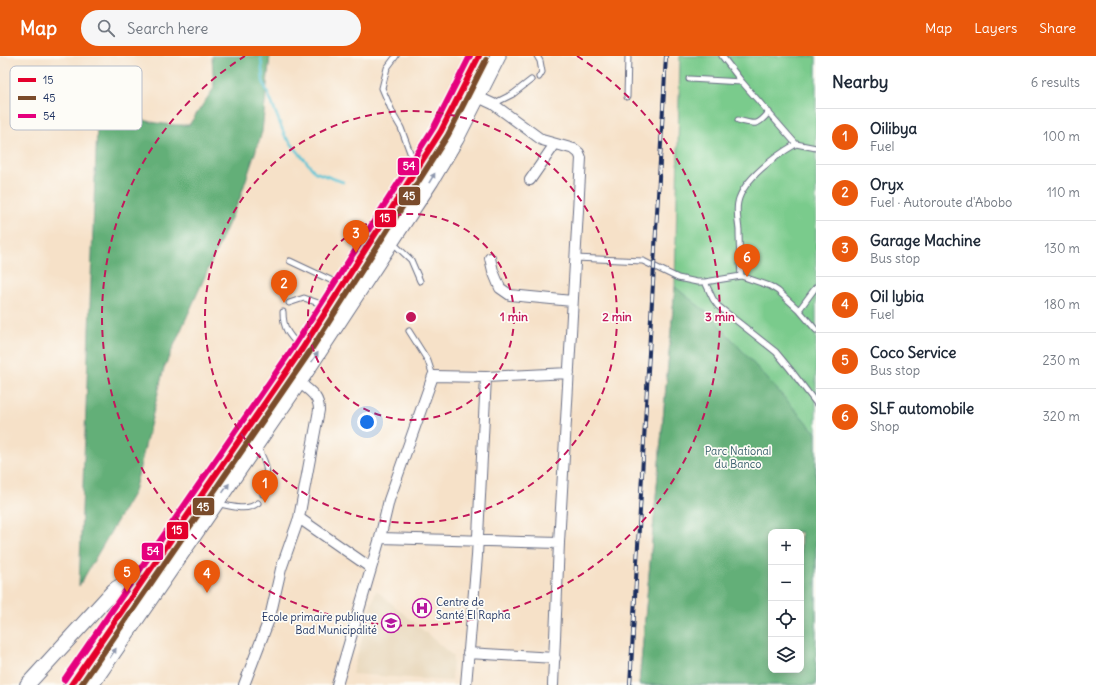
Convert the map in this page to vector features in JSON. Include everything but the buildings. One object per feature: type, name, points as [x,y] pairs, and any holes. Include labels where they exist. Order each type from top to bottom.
[{"type":"main road","points":[[71,685],[302,349],[441,131],[479,56]]},
{"type":"main road","points":[[91,685],[299,382],[431,181],[456,139],[498,56]]},
{"type":"main road","points":[[28,685],[114,590],[121,585],[130,583],[140,585]]},
{"type":"street","points":[[478,97],[493,104],[542,140],[574,149],[579,153],[581,158],[559,543],[553,685]]},
{"type":"street","points":[[530,180],[555,144]]},
{"type":"street","points":[[490,258],[493,271],[500,288],[510,295],[572,300]]},
{"type":"street","points":[[337,685],[380,538],[383,522],[433,376],[486,377],[569,373]]},
{"type":"street","points":[[466,685],[477,556],[486,377]]},
{"type":"street","points":[[244,685],[270,617],[281,569],[299,518],[319,410],[319,402],[315,396],[299,382]]},
{"type":"street","points":[[299,518],[371,568]]},
{"type":"street","points":[[380,538],[477,542],[559,543]]},
{"type":"street","points":[[468,653],[555,658]]},
{"type":"lane","points":[[396,56],[387,68],[382,88],[401,128],[417,170]]},
{"type":"lane","points":[[537,56],[540,61],[542,72],[539,77]]},
{"type":"lane","points":[[627,97],[628,56]]},
{"type":"lane","points":[[722,56],[742,82],[796,144],[816,148]]},
{"type":"lane","points":[[689,79],[742,82]]},
{"type":"lane","points":[[493,104],[513,94],[531,80]]},
{"type":"lane","points":[[738,120],[755,124],[760,123],[769,112]]},
{"type":"lane","points":[[741,276],[738,209],[740,196],[746,186],[778,154],[796,144]]},
{"type":"lane","points":[[391,242],[411,260],[420,281]]},
{"type":"lane","points":[[575,258],[642,261],[678,278],[705,282],[741,276],[770,286],[778,291],[799,310],[816,330]]},
{"type":"lane","points":[[290,261],[342,286]]},
{"type":"lane","points":[[705,282],[718,306],[776,352],[816,403]]},
{"type":"lane","points":[[799,310],[816,287]]},
{"type":"lane","points":[[289,303],[304,298],[329,307]]},
{"type":"lane","points":[[283,312],[283,319],[287,333],[302,349]]},
{"type":"lane","points":[[409,331],[428,361],[433,376]]},
{"type":"lane","points":[[256,444],[266,463],[267,476],[263,494]]},
{"type":"lane","points":[[216,503],[244,508],[252,508],[258,503]]},
{"type":"shaded area","name":"Ecole primaire publique Bad Municipalité","points":[[376,590],[453,656],[452,681],[352,674]]},
{"type":"green space","points":[[212,56],[270,56],[262,132],[240,198],[164,368],[134,492],[79,586],[97,130],[142,130],[142,119],[163,124],[189,125],[214,88]]},
{"type":"green space","name":"Parc National du Banco","points":[[680,56],[816,56],[816,685],[639,685],[675,287]]},
{"type":"green space","points":[[675,287],[710,315],[816,433],[816,685],[639,685]]},
{"type":"waterway","points":[[261,56],[263,81],[285,136],[315,172],[343,182]]},
{"type":"railway","points":[[630,685],[666,56]]},
{"type":"transit line","name":"54","points":[[64,680],[295,345],[434,127],[470,56]]},
{"type":"transit line","name":"15","points":[[71,685],[302,349],[441,131],[479,56]]},
{"type":"transit line","name":"45","points":[[81,685],[309,353],[448,135],[486,60]]},
{"type":"place","name":"Garage Machine","points":[[356,253]]},
{"type":"place","name":"SLF automobile","points":[[747,277]]},
{"type":"place","name":"Oryx","points":[[284,303]]},
{"type":"place","name":"Oilibya","points":[[265,503]]},
{"type":"place","name":"Coco Service","points":[[127,592]]},
{"type":"place","name":"Oil lybia","points":[[207,593]]},
{"type":"place","name":"Centre de Santé El Rapha","points":[[422,608]]},
{"type":"place","name":"Ecole primaire publique Bad Municipalité","points":[[391,623]]}]
